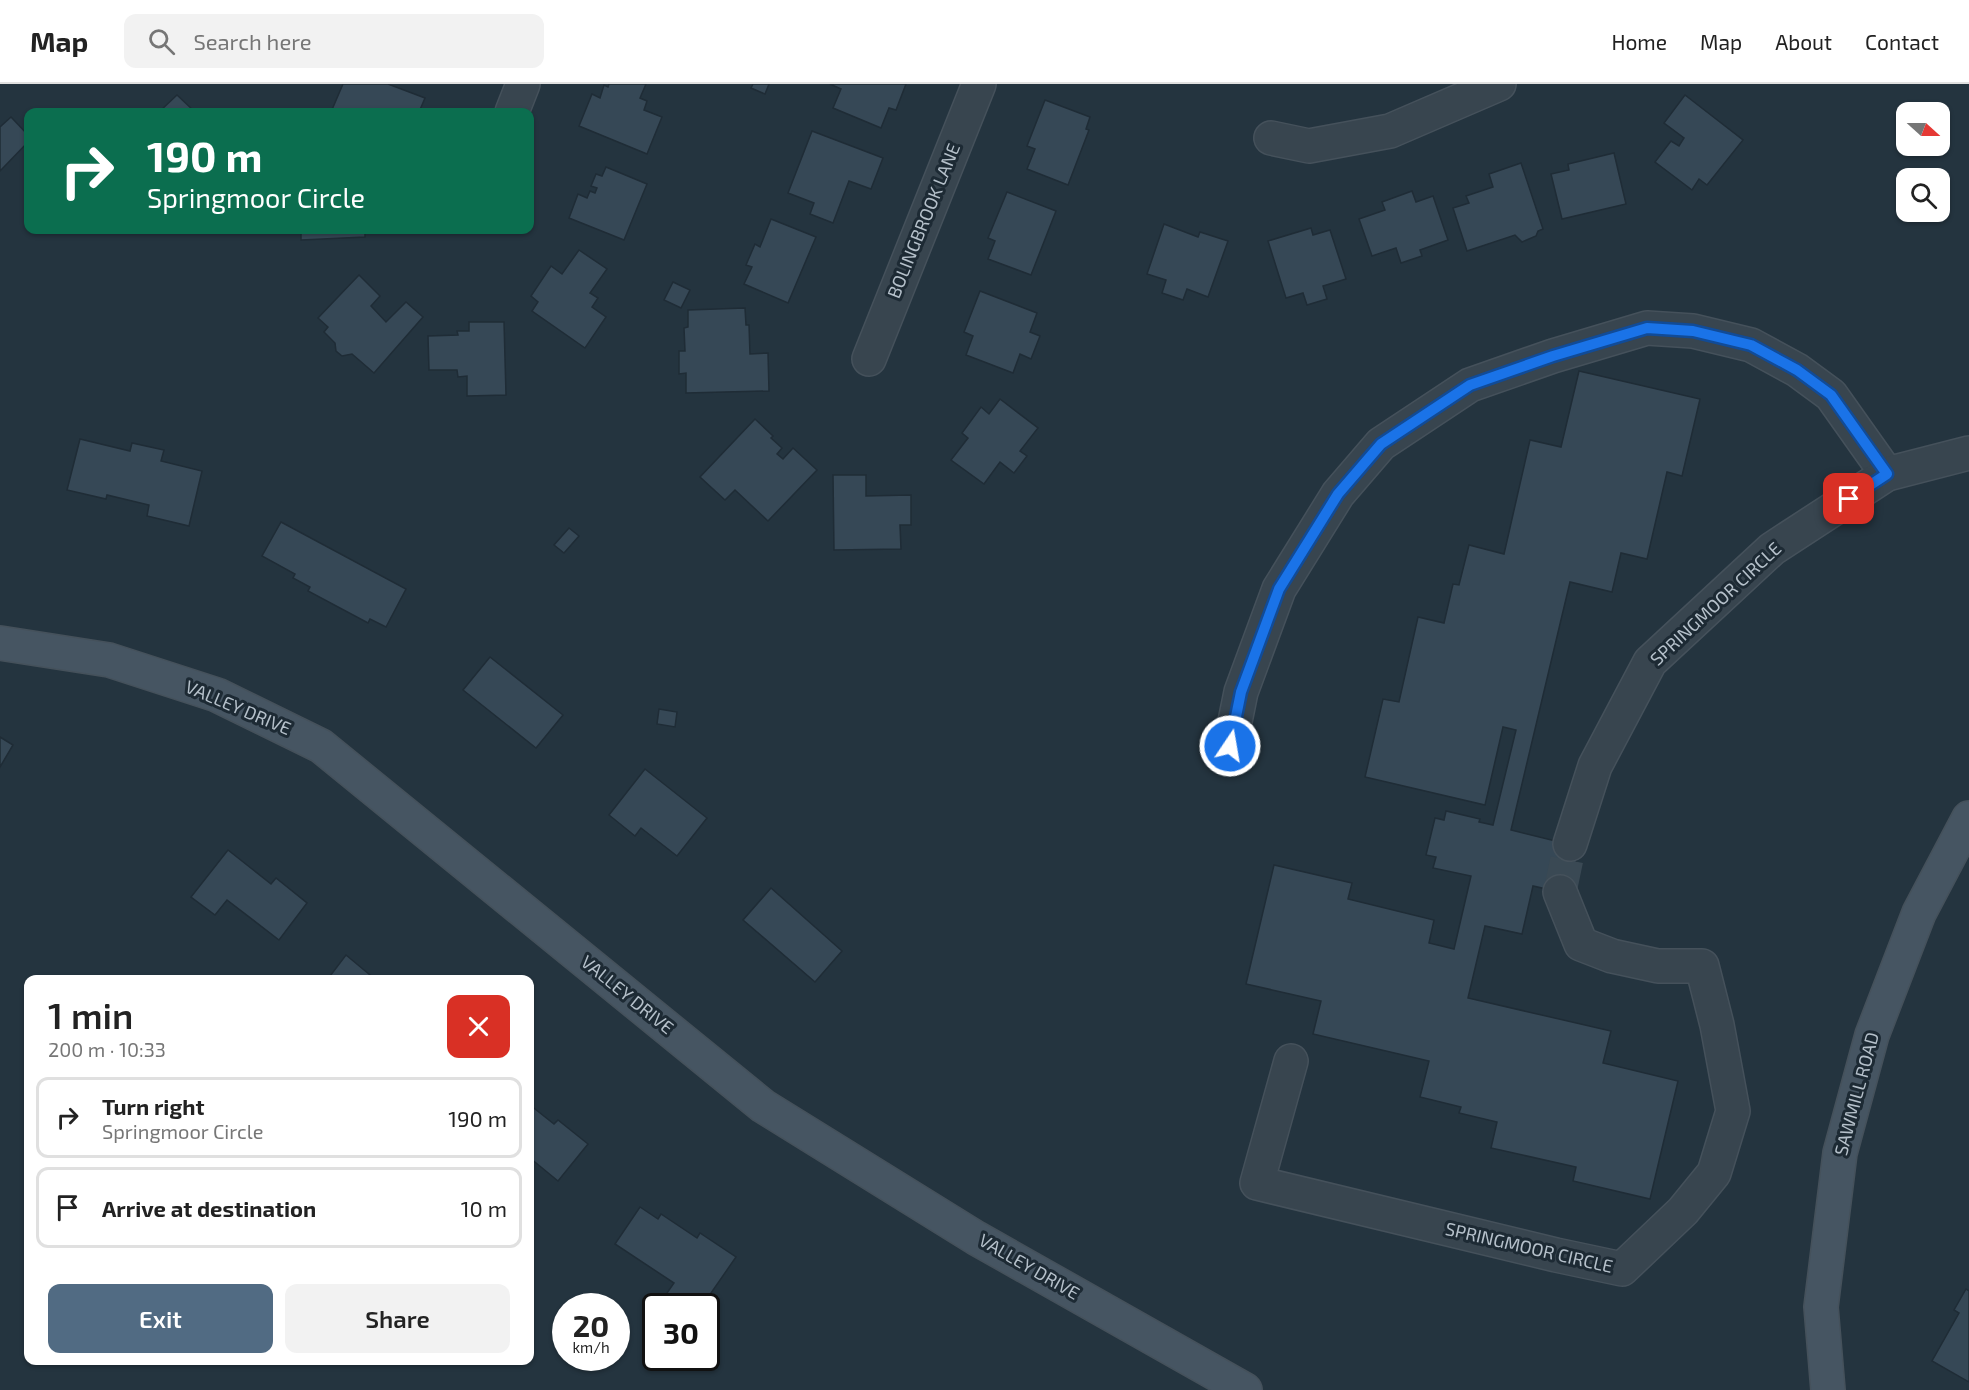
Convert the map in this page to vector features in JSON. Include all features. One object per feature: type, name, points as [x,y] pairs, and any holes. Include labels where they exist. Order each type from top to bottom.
[{"type":"street","points":[[514,108],[523,84]]},
{"type":"street","name":"BOLINGBROOK LANE","points":[[869,359],[979,84]]},
{"type":"street","points":[[1271,138],[1309,146],[1389,131],[1499,84]]},
{"type":"street","points":[[1230,746],[1241,692],[1279,589],[1338,494],[1381,444],[1470,385],[1553,356],[1647,328],[1693,331],[1751,345],[1797,370],[1831,395],[1887,474]]},
{"type":"street","name":"SPRINGMOOR CIRCLE","points":[[1570,844],[1594,766],[1650,662],[1772,549],[1887,474],[1969,453]]},
{"type":"street","name":"VALLEY DRIVE","points":[[0,643],[110,660],[217,695],[321,746],[763,1106],[976,1238],[1228,1386]]},
{"type":"street","name":"SAWMILL ROAD","points":[[1828,1390],[1821,1307],[1840,1153],[1872,1035],[1919,913],[1969,818]]},
{"type":"street","name":"SPRINGMOOR CIRCLE","points":[[1292,1061],[1257,1183],[1533,1250],[1622,1269],[1683,1211],[1714,1173],[1733,1111],[1717,1025],[1702,966],[1658,966],[1612,956],[1581,944],[1560,892]]},
{"type":"building","points":[[343,84],[388,84],[425,98],[421,108],[333,108]]},
{"type":"building","points":[[609,84],[646,84],[640,98],[647,101],[644,110],[662,117],[647,154],[579,126],[592,94],[600,98],[604,85],[608,87]]},
{"type":"building","points":[[753,84],[769,84],[765,94],[751,88]]},
{"type":"building","points":[[830,84],[906,84],[896,110],[889,108],[881,128],[833,108],[841,89]]},
{"type":"building","points":[[177,95],[191,108],[163,108]]},
{"type":"building","points":[[1685,95],[1743,140],[1707,185],[1699,179],[1692,190],[1655,162],[1671,141],[1679,146],[1684,138],[1664,123]]},
{"type":"building","points":[[1045,100],[1090,117],[1086,129],[1089,130],[1068,185],[1027,169],[1035,149],[1027,146]]},
{"type":"building","points":[[11,117],[24,131],[24,146],[0,171],[0,127]]},
{"type":"building","points":[[812,131],[883,158],[871,189],[849,181],[833,223],[810,214],[814,203],[788,193]]},
{"type":"building","points":[[1614,153],[1626,204],[1562,219],[1551,174],[1569,170],[1568,164]]},
{"type":"building","points":[[1521,163],[1543,229],[1538,231],[1536,236],[1522,242],[1515,235],[1467,251],[1453,208],[1469,203],[1466,196],[1493,187],[1489,174]]},
{"type":"building","points":[[606,167],[647,184],[624,240],[569,218],[578,194],[587,198],[590,191],[595,193],[597,188],[591,186],[596,174],[602,176]]},
{"type":"building","points":[[1412,191],[1416,202],[1433,196],[1448,240],[1420,250],[1422,256],[1401,263],[1396,248],[1372,256],[1359,219],[1385,210],[1382,202]]},
{"type":"building","points":[[1007,192],[1056,211],[1031,275],[988,259],[995,241],[988,238]]},
{"type":"building","points":[[771,219],[816,237],[788,303],[744,284],[752,267],[746,265],[755,244],[760,247]]},
{"type":"building","points":[[1164,224],[1198,237],[1200,232],[1228,241],[1208,297],[1187,289],[1183,300],[1162,293],[1166,280],[1147,274]]},
{"type":"building","points":[[1311,228],[1313,235],[1330,230],[1346,279],[1323,286],[1327,299],[1307,305],[1303,293],[1286,298],[1268,241]]},
{"type":"building","points":[[301,234],[365,234],[365,237],[301,240]]},
{"type":"building","points":[[579,250],[607,269],[590,293],[598,298],[592,307],[606,317],[585,348],[532,311],[538,302],[531,296],[551,266],[562,274]]},
{"type":"building","points":[[359,275],[380,296],[371,306],[386,322],[406,302],[423,317],[374,373],[352,354],[342,356],[336,351],[335,343],[324,332],[328,327],[318,318]]},
{"type":"building","points":[[673,282],[690,290],[681,308],[664,300]]},
{"type":"building","points":[[980,291],[1037,313],[1030,332],[1040,336],[1031,359],[1020,354],[1013,373],[966,355],[973,336],[964,332]]},
{"type":"building","points":[[745,308],[746,325],[749,325],[750,354],[768,353],[769,391],[686,393],[686,373],[679,374],[679,351],[685,351],[684,328],[688,327],[688,310]]},
{"type":"building","points":[[469,322],[504,322],[506,395],[467,396],[467,376],[458,377],[457,370],[429,370],[428,336],[458,335],[457,331],[469,331]]},
{"type":"building","points":[[1579,371],[1700,399],[1682,476],[1667,472],[1647,559],[1621,553],[1612,592],[1570,582],[1511,830],[1580,847],[1568,894],[1533,886],[1522,934],[1485,926],[1468,998],[1611,1031],[1603,1063],[1678,1081],[1650,1199],[1573,1181],[1576,1167],[1491,1148],[1497,1122],[1459,1113],[1461,1107],[1420,1097],[1429,1061],[1313,1034],[1321,1001],[1246,984],[1274,865],[1352,883],[1348,899],[1434,920],[1429,943],[1454,949],[1471,876],[1433,868],[1436,857],[1426,855],[1435,818],[1444,820],[1446,811],[1480,819],[1479,822],[1493,825],[1516,730],[1503,727],[1485,805],[1365,777],[1383,699],[1399,702],[1418,617],[1444,623],[1453,584],[1459,585],[1469,545],[1504,554],[1530,440],[1561,447]]},
{"type":"building","points":[[1000,399],[1038,428],[1020,451],[1027,456],[1014,473],[1000,462],[984,484],[951,460],[968,438],[962,433],[981,407],[989,414]]},
{"type":"building","points":[[755,419],[782,448],[777,454],[783,459],[793,448],[817,470],[768,521],[735,490],[725,500],[700,477]]},
{"type":"building","points":[[80,439],[130,451],[132,443],[164,450],[161,461],[202,471],[189,526],[147,516],[149,505],[107,495],[106,499],[67,490]]},
{"type":"building","points":[[833,475],[866,475],[866,496],[911,495],[911,525],[900,525],[901,549],[834,550]]},
{"type":"building","points":[[281,522],[406,589],[386,627],[370,619],[368,623],[308,591],[310,587],[293,578],[295,574],[262,556]]},
{"type":"building","points":[[569,528],[579,536],[564,553],[554,545]]},
{"type":"building","points":[[490,657],[563,715],[536,748],[463,690]]},
{"type":"building","points":[[659,709],[677,712],[675,727],[657,724]]},
{"type":"building","points":[[0,737],[13,745],[0,767]]},
{"type":"building","points":[[645,769],[707,818],[677,856],[641,828],[635,836],[609,815]]},
{"type":"building","points":[[228,850],[271,884],[276,878],[307,903],[279,940],[227,900],[215,915],[191,897]]},
{"type":"building","points":[[771,888],[842,951],[815,982],[743,920]]},
{"type":"building","points":[[346,955],[370,975],[331,975]]},
{"type":"building","points":[[534,1108],[554,1124],[558,1120],[588,1144],[558,1181],[534,1161]]},
{"type":"building","points":[[640,1207],[658,1219],[661,1214],[697,1238],[700,1233],[736,1257],[711,1293],[667,1293],[674,1283],[615,1244]]},
{"type":"building","points":[[1966,1289],[1969,1291],[1969,1382],[1932,1361],[1959,1313],[1954,1310]]},
{"type":"tunnel","points":[[1560,892],[1570,844]]},
{"type":"route","points":[[1230,746],[1241,692],[1279,589],[1338,494],[1381,444],[1470,385],[1553,356],[1647,328],[1693,331],[1751,345],[1797,370],[1831,395],[1887,474],[1849,499]]}]
